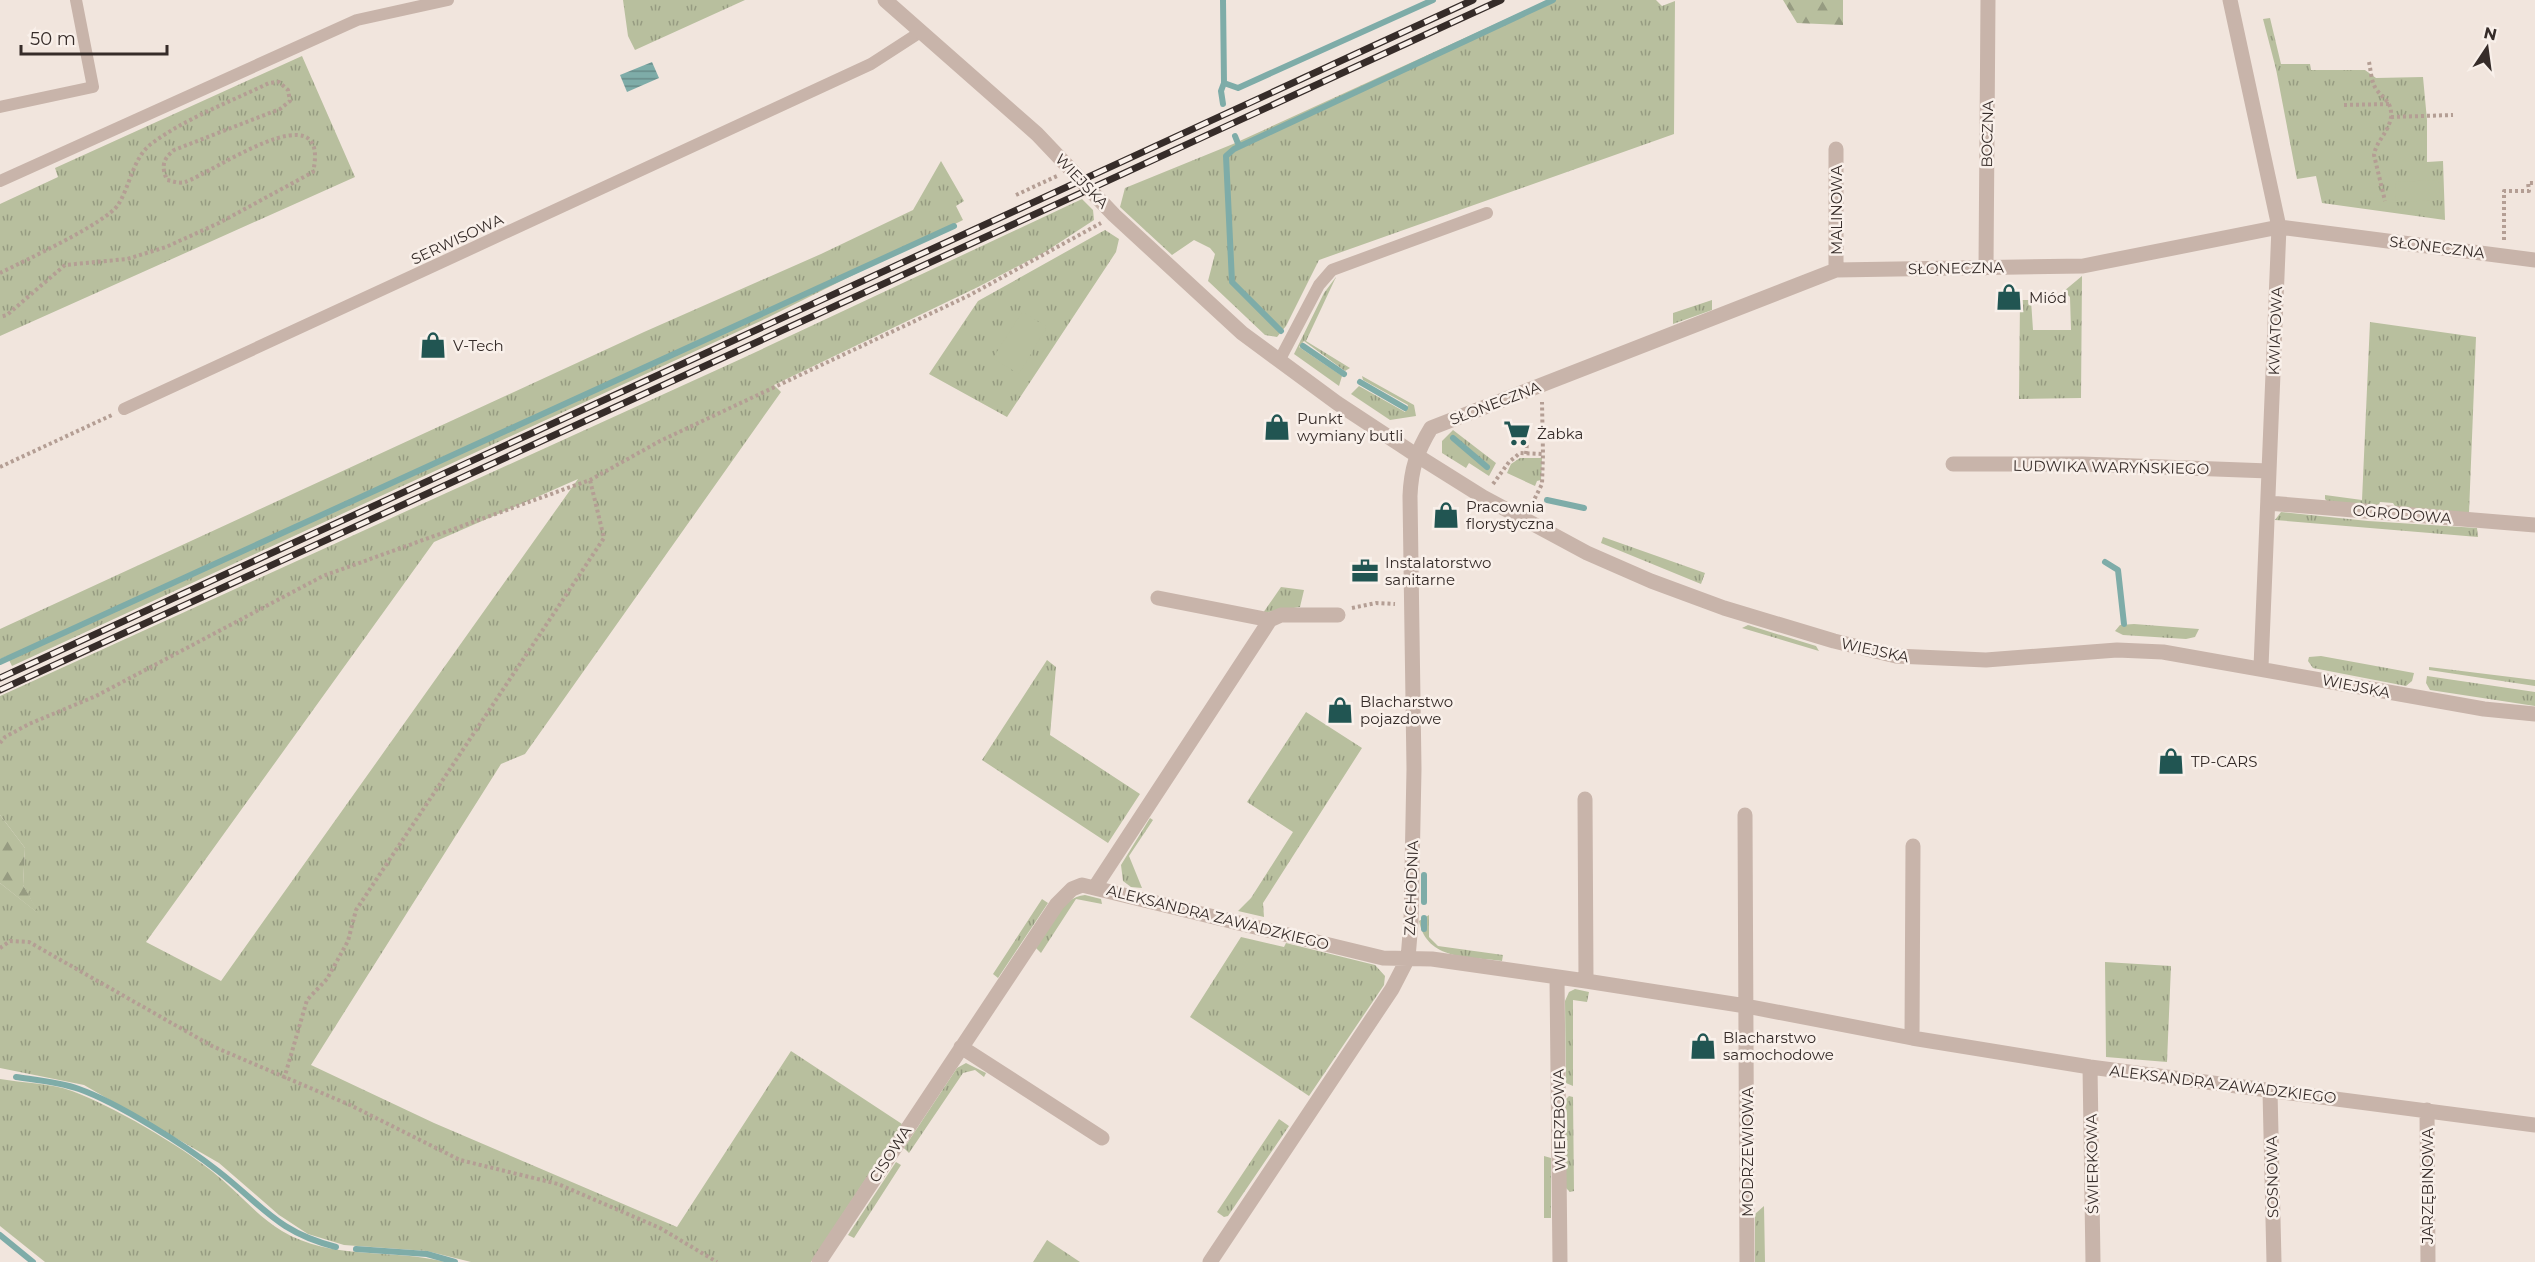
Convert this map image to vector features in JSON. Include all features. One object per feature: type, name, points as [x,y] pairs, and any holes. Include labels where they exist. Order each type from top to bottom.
[{"type":"street","name":"WIEJSKA","points":[[885,0],[1030,127],[1114,215],[1242,333],[1416,455],[1514,514],[1623,570],[1724,608],[1852,646],[1896,656],[1986,660],[2117,650],[2163,652],[2261,667],[2404,696],[2484,709],[2535,714]]},
{"type":"street","name":"BOCZNA","points":[[1986,268],[1989,0]]},
{"type":"street","name":"KWIATOWA","points":[[2230,0],[2279,226],[2261,667]]},
{"type":"street","name":"MALINOWA","points":[[1836,149],[1836,270]]},
{"type":"street","name":"SŁONECZNA","points":[[1416,455],[1431,428],[1836,270],[2083,266],[2279,226],[2535,260]]},
{"type":"street","name":"ZACHODNIA","points":[[1210,1262],[1392,989],[1408,958],[1414,769],[1410,496],[1411,470],[1416,455]]},
{"type":"street","name":"LUDWIKA WARYŃSKIEGO","points":[[1953,464],[2082,465],[2268,471]]},
{"type":"street","name":"OGRODOWA","points":[[2268,503],[2535,525]]},
{"type":"street","points":[[1158,598],[1270,620],[1281,615],[1338,615]]},
{"type":"street","name":"ALEKSANDRA ZAWADZKIEGO","points":[[1270,620],[1095,887],[1383,958],[1432,959],[1586,981],[1746,1006],[1912,1038],[2091,1067],[2535,1125]]},
{"type":"street","points":[[1585,799],[1586,981]]},
{"type":"street","points":[[1745,815],[1746,1006]]},
{"type":"street","points":[[1912,1038],[1913,846]]},
{"type":"street","name":"CISOWA","points":[[819,1262],[1057,904],[1072,889],[1082,885],[1095,887]]},
{"type":"street","name":"WIERZBOWA","points":[[1557,978],[1560,1262]]},
{"type":"street","name":"MODRZEWIOWA","points":[[1746,1006],[1747,1262]]},
{"type":"street","points":[[961,1047],[1102,1138]]},
{"type":"street","name":"ŚWIERKOWA","points":[[2091,1067],[2093,1262]]},
{"type":"street","name":"SOSNOWA","points":[[2270,1091],[2274,1262]]},
{"type":"street","name":"JARZĘBINOWA","points":[[2427,1110],[2428,1262]]},
{"type":"lane","points":[[0,107],[93,87],[76,0]]},
{"type":"lane","points":[[0,181],[357,20],[448,0]]},
{"type":"lane","name":"SERWISOWA","points":[[124,409],[870,64],[922,32]]},
{"type":"lane","points":[[1279,361],[1319,285],[1332,270],[1487,213]]},
{"type":"path","points":[[2369,62],[2372,81],[2389,104],[2391,117],[2388,130],[2375,149],[2374,156],[2385,201]]},
{"type":"path","points":[[0,273],[104,219],[118,205],[148,146],[172,130],[269,83],[279,82],[288,90],[290,102],[280,109],[174,150],[165,157],[162,169],[167,180],[182,183],[225,164],[270,139],[285,135],[300,136],[311,141],[315,147],[316,159],[313,172],[219,223],[166,247],[127,259],[65,265],[7,315],[0,317]]},
{"type":"path","points":[[2344,105],[2389,104]]},
{"type":"path","points":[[2391,117],[2453,115]]},
{"type":"path","points":[[1016,195],[1071,170]]},
{"type":"path","points":[[2504,256],[2504,191],[2529,191],[2528,183],[2535,183]]},
{"type":"path","points":[[0,743],[5,736],[96,696],[323,576],[590,480],[660,441],[970,295],[1114,215]]},
{"type":"path","points":[[1530,508],[1542,484],[1542,385]]},
{"type":"path","points":[[0,467],[124,409]]},
{"type":"path","points":[[1526,454],[1527,443]]},
{"type":"path","points":[[1491,487],[1509,462],[1520,453],[1543,454]]},
{"type":"path","points":[[284,1079],[307,1000],[327,978],[348,941],[356,910],[421,816],[468,738],[548,626],[604,538],[590,480]]},
{"type":"path","points":[[1338,615],[1366,604],[1396,604]]},
{"type":"path","points":[[0,948],[10,941],[29,942],[212,1046],[284,1079],[350,1105],[460,1160],[558,1184],[660,1228],[717,1262]]},
{"type":"green space","points":[[623,0],[745,0],[635,50],[628,36]]},
{"type":"green space","points":[[1548,0],[1656,0],[1662,6],[1675,1],[1674,134],[1319,260],[1286,326],[1277,337],[1265,335],[1208,281],[1215,254],[1210,248],[1194,240],[1172,255],[1120,207],[1125,188],[1233,144]]},
{"type":"green space","points":[[1783,0],[1843,0],[1843,25],[1797,23]]},
{"type":"green space","points":[[2270,18],[2281,64],[2310,64],[2311,70],[2365,70],[2376,78],[2423,77],[2427,120],[2427,162],[2443,161],[2445,220],[2322,203],[2316,176],[2297,179],[2276,69],[2263,19]]},
{"type":"green space","points":[[302,56],[355,177],[0,336],[0,204],[58,177],[55,168]]},
{"type":"green space","points":[[941,161],[964,201],[956,206],[963,220],[767,318],[12,666],[7,656],[0,659],[0,629],[913,210]]},
{"type":"green space","points":[[2438,180],[2440,200],[2396,202],[2395,182]]},
{"type":"green space","points":[[1082,199],[1093,210],[1094,220],[1045,252],[978,287],[774,385],[781,392],[525,754],[501,764],[311,1065],[434,1123],[677,1227],[791,1051],[902,1124],[811,1262],[471,1262],[427,1251],[344,1245],[308,1234],[279,1215],[219,1163],[84,1085],[0,1068],[0,883],[38,913],[23,885],[25,848],[0,815],[0,696],[743,358]],"holes":[[[578,479],[221,981],[146,942],[434,542]]]},
{"type":"green space","points":[[1105,230],[1119,239],[1116,252],[1007,417],[929,374],[978,301]]},
{"type":"green space","points":[[2082,276],[2081,398],[2019,399],[2020,300],[2031,300],[2033,330],[2071,330],[2070,297],[2064,291]]},
{"type":"green space","points":[[1336,277],[1306,341],[1350,368],[1345,371],[1304,341],[1299,347],[1342,376],[1339,386],[1294,354],[1324,293]]},
{"type":"green space","points":[[1712,300],[1712,310],[1673,324],[1673,313]]},
{"type":"green space","points":[[1022,312],[1047,327],[1019,374],[993,358]]},
{"type":"green space","points":[[2370,322],[2476,337],[2469,513],[2396,508],[2393,503],[2380,502],[2378,507],[2328,502],[2325,499],[2325,495],[2362,500]]},
{"type":"green space","points":[[1362,376],[1414,405],[1416,416],[1390,420],[1351,394],[1359,386],[1405,412],[1408,405],[1363,380]]},
{"type":"green space","points":[[1453,430],[1496,463],[1489,476],[1469,463],[1466,468],[1442,453],[1442,441]]},
{"type":"green space","points":[[1520,458],[1542,458],[1541,480],[1537,481],[1535,486],[1507,473],[1511,464]]},
{"type":"green space","points":[[2281,512],[2368,521],[2477,528],[2478,537],[2275,520]]},
{"type":"green space","points":[[1603,537],[1705,573],[1701,584],[1601,543]]},
{"type":"green space","points":[[1281,587],[1304,590],[1300,607],[1263,613]]},
{"type":"green space","points":[[1748,625],[1816,646],[1819,651],[1742,628]]},
{"type":"green space","points":[[2120,625],[2199,629],[2195,637],[2186,639],[2123,635],[2115,631]]},
{"type":"green space","points":[[2321,656],[2414,673],[2412,681],[2406,686],[2313,668],[2308,661],[2309,657]]},
{"type":"green space","points":[[1047,660],[1056,667],[1050,735],[1140,794],[1108,843],[982,760]]},
{"type":"green space","points":[[2429,667],[2535,680],[2535,686],[2429,670]]},
{"type":"green space","points":[[2427,676],[2535,692],[2535,706],[2430,690],[2426,683]]},
{"type":"green space","points":[[1306,712],[1362,748],[1263,903],[1264,917],[1238,911],[1251,898],[1293,832],[1247,802]]},
{"type":"green space","points":[[0,815],[25,848],[23,885],[40,915],[0,883]]},
{"type":"green space","points":[[1150,818],[1153,820],[1129,856],[1142,888],[1131,887],[1123,881],[1121,865]]},
{"type":"green space","points":[[1085,895],[1101,899],[1102,904],[1076,899],[1041,953],[1036,948],[1062,908],[1076,897]]},
{"type":"green space","points":[[1042,899],[1048,903],[998,978],[993,974]]},
{"type":"green space","points":[[1429,915],[1429,937],[1438,946],[1503,955],[1502,961],[1463,957],[1440,950],[1424,934],[1419,921]]},
{"type":"green space","points":[[1241,937],[1284,947],[1286,943],[1375,965],[1385,976],[1384,985],[1309,1096],[1190,1017]]},
{"type":"green space","points":[[2105,962],[2171,966],[2167,1062],[2106,1057]]},
{"type":"green space","points":[[1575,989],[1589,992],[1587,1002],[1573,1000],[1573,1086],[1566,1083],[1565,1001],[1569,992]]},
{"type":"green space","points":[[966,1063],[986,1073],[984,1077],[975,1070],[963,1073],[909,1153],[904,1148],[957,1068]]},
{"type":"green space","points":[[0,1079],[64,1088],[88,1097],[125,1116],[199,1162],[222,1179],[273,1225],[301,1240],[321,1247],[404,1255],[446,1262],[45,1262],[0,1226]]},
{"type":"green space","points":[[1569,1096],[1573,1097],[1574,1191],[1570,1192],[1566,1188],[1566,1099]]},
{"type":"green space","points":[[1279,1119],[1289,1126],[1228,1216],[1224,1217],[1217,1212]]},
{"type":"green space","points":[[1544,1156],[1551,1158],[1551,1218],[1544,1218]]},
{"type":"green space","points":[[896,1162],[901,1165],[854,1238],[848,1235]]},
{"type":"green space","points":[[1764,1206],[1765,1262],[1755,1262],[1755,1214]]},
{"type":"green space","points":[[1047,1240],[1080,1262],[1033,1262]]},
{"type":"water","points":[[652,62],[659,78],[627,92],[620,75]]},
{"type":"waterway","points":[[1223,0],[1224,83],[1221,91],[1223,104]]},
{"type":"waterway","points":[[1224,83],[1238,88],[1433,0]]},
{"type":"waterway","points":[[1281,331],[1232,282],[1226,156],[1234,149],[1553,0]]},
{"type":"waterway","points":[[1235,136],[1239,146]]},
{"type":"waterway","points":[[0,662],[954,226]]},
{"type":"waterway","points":[[1303,346],[1344,374]]},
{"type":"waterway","points":[[1360,382],[1405,408]]},
{"type":"waterway","points":[[1453,438],[1487,467]]},
{"type":"waterway","points":[[1547,500],[1584,508]]},
{"type":"waterway","points":[[2105,562],[2118,570],[2124,624]]},
{"type":"waterway","points":[[1424,875],[1424,902]]},
{"type":"waterway","points":[[1424,918],[1424,929]]},
{"type":"waterway","points":[[16,1077],[79,1089],[113,1104],[170,1137],[204,1161],[285,1226],[299,1234],[336,1247]]},
{"type":"waterway","points":[[0,1235],[33,1262]]},
{"type":"waterway","points":[[356,1249],[427,1254],[455,1262]]},
{"type":"railway","points":[[0,678],[1473,0]]},
{"type":"railway","points":[[0,690],[1501,0]]},
{"type":"place","name":"Miód","points":[[2009,297]]},
{"type":"place","name":"V-Tech","points":[[433,345]]},
{"type":"place","name":"Punkt wymiany butli","points":[[1277,427]]},
{"type":"place","name":"Żabka","points":[[1517,433]]},
{"type":"place","name":"Pracownia florystyczna","points":[[1446,515]]},
{"type":"place","name":"Instalatorstwo sanitarne","points":[[1365,571]]},
{"type":"place","name":"Blacharstwo pojazdowe","points":[[1340,710]]},
{"type":"place","name":"TP-CARS","points":[[2171,761]]},
{"type":"place","name":"Blacharstwo samochodowe","points":[[1703,1046]]}]
